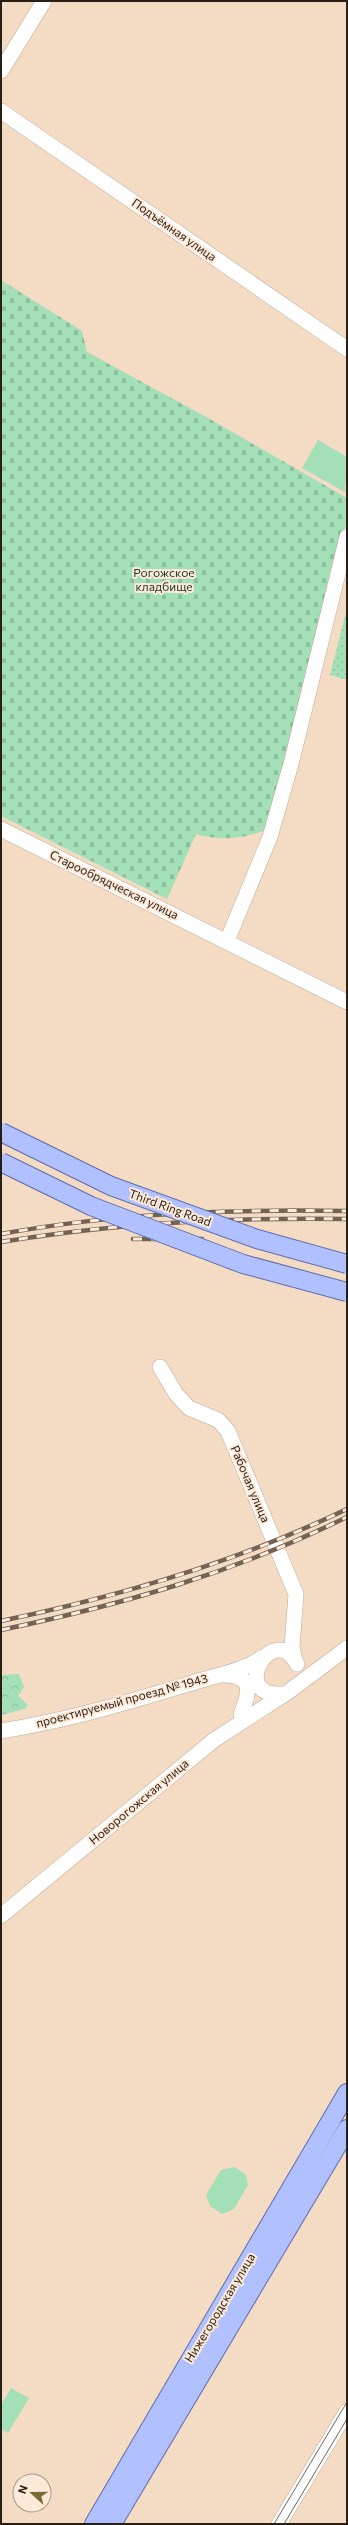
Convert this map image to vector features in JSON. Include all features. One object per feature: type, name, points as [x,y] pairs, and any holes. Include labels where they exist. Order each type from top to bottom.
[{"type":"main road","name":"Third Ring Road","points":[[1,1132],[111,1186],[257,1239],[347,1264]]},
{"type":"main road","points":[[1,1162],[91,1206],[221,1256],[347,1292]]},
{"type":"main road","name":"Нижегородская улица","points":[[94,2524],[347,2093]]},
{"type":"main road","name":"Нижегородская улица","points":[[112,2524],[347,2129]]},
{"type":"street","points":[[1,71],[44,1]]},
{"type":"street","name":"Подъёмная улица","points":[[1,111],[347,349]]},
{"type":"street","points":[[227,941],[270,837],[301,724],[347,537]]},
{"type":"street","name":"Старообрядческая улица","points":[[1,830],[227,941],[347,1002]]},
{"type":"street","name":"Рабочая улица","points":[[160,1367],[176,1394],[189,1408],[218,1420],[228,1431],[296,1594],[292,1647],[297,1663]]},
{"type":"street","points":[[228,1731],[241,1714],[252,1705],[259,1683],[257,1668],[268,1654],[282,1646],[294,1628]]},
{"type":"street","name":"Новорогожская улица","points":[[1,1916],[228,1731],[347,1648]]},
{"type":"street","points":[[268,1654],[286,1652],[303,1669],[315,1670]]},
{"type":"street","name":"проектируемый проезд № 1943","points":[[1,1730],[123,1703],[242,1669],[268,1654]]},
{"type":"street","points":[[296,1683],[299,1678],[297,1663]]},
{"type":"street","points":[[242,1669],[252,1673],[259,1683],[270,1693],[282,1694]]},
{"type":"street","points":[[219,1675],[238,1677],[247,1685],[247,1696],[241,1714]]},
{"type":"street","points":[[279,2524],[347,2411]]},
{"type":"green space","name":"Рогожское кладбище","points":[[1,280],[82,331],[87,352],[208,418],[347,498],[347,520],[267,829],[250,835],[232,838],[213,838],[196,834],[167,899],[1,816]]},
{"type":"green space","points":[[318,440],[347,457],[345,492],[302,468]]},
{"type":"green space","points":[[347,608],[347,680],[330,675]]},
{"type":"green space","points":[[19,1674],[24,1687],[18,1696],[28,1705],[24,1709],[1,1715],[1,1675]]},
{"type":"green space","points":[[235,2167],[246,2175],[248,2185],[234,2209],[222,2214],[210,2206],[206,2195],[221,2170]]},
{"type":"green space","points":[[11,2388],[29,2398],[8,2433],[1,2429],[1,2405]]},
{"type":"tram line","points":[[274,2524],[347,2402]]},
{"type":"tram line","points":[[284,2524],[347,2419]]},
{"type":"railway","points":[[1,1234],[87,1221],[174,1214],[260,1211],[347,1211]]},
{"type":"railway","points":[[1,1242],[88,1230],[217,1220],[347,1219]]},
{"type":"railway","points":[[133,1239],[202,1239]]},
{"type":"railway","points":[[1,1621],[134,1589],[178,1576],[263,1545],[347,1509]]},
{"type":"railway","points":[[1,1630],[135,1598],[178,1585],[262,1555],[347,1517]]}]
